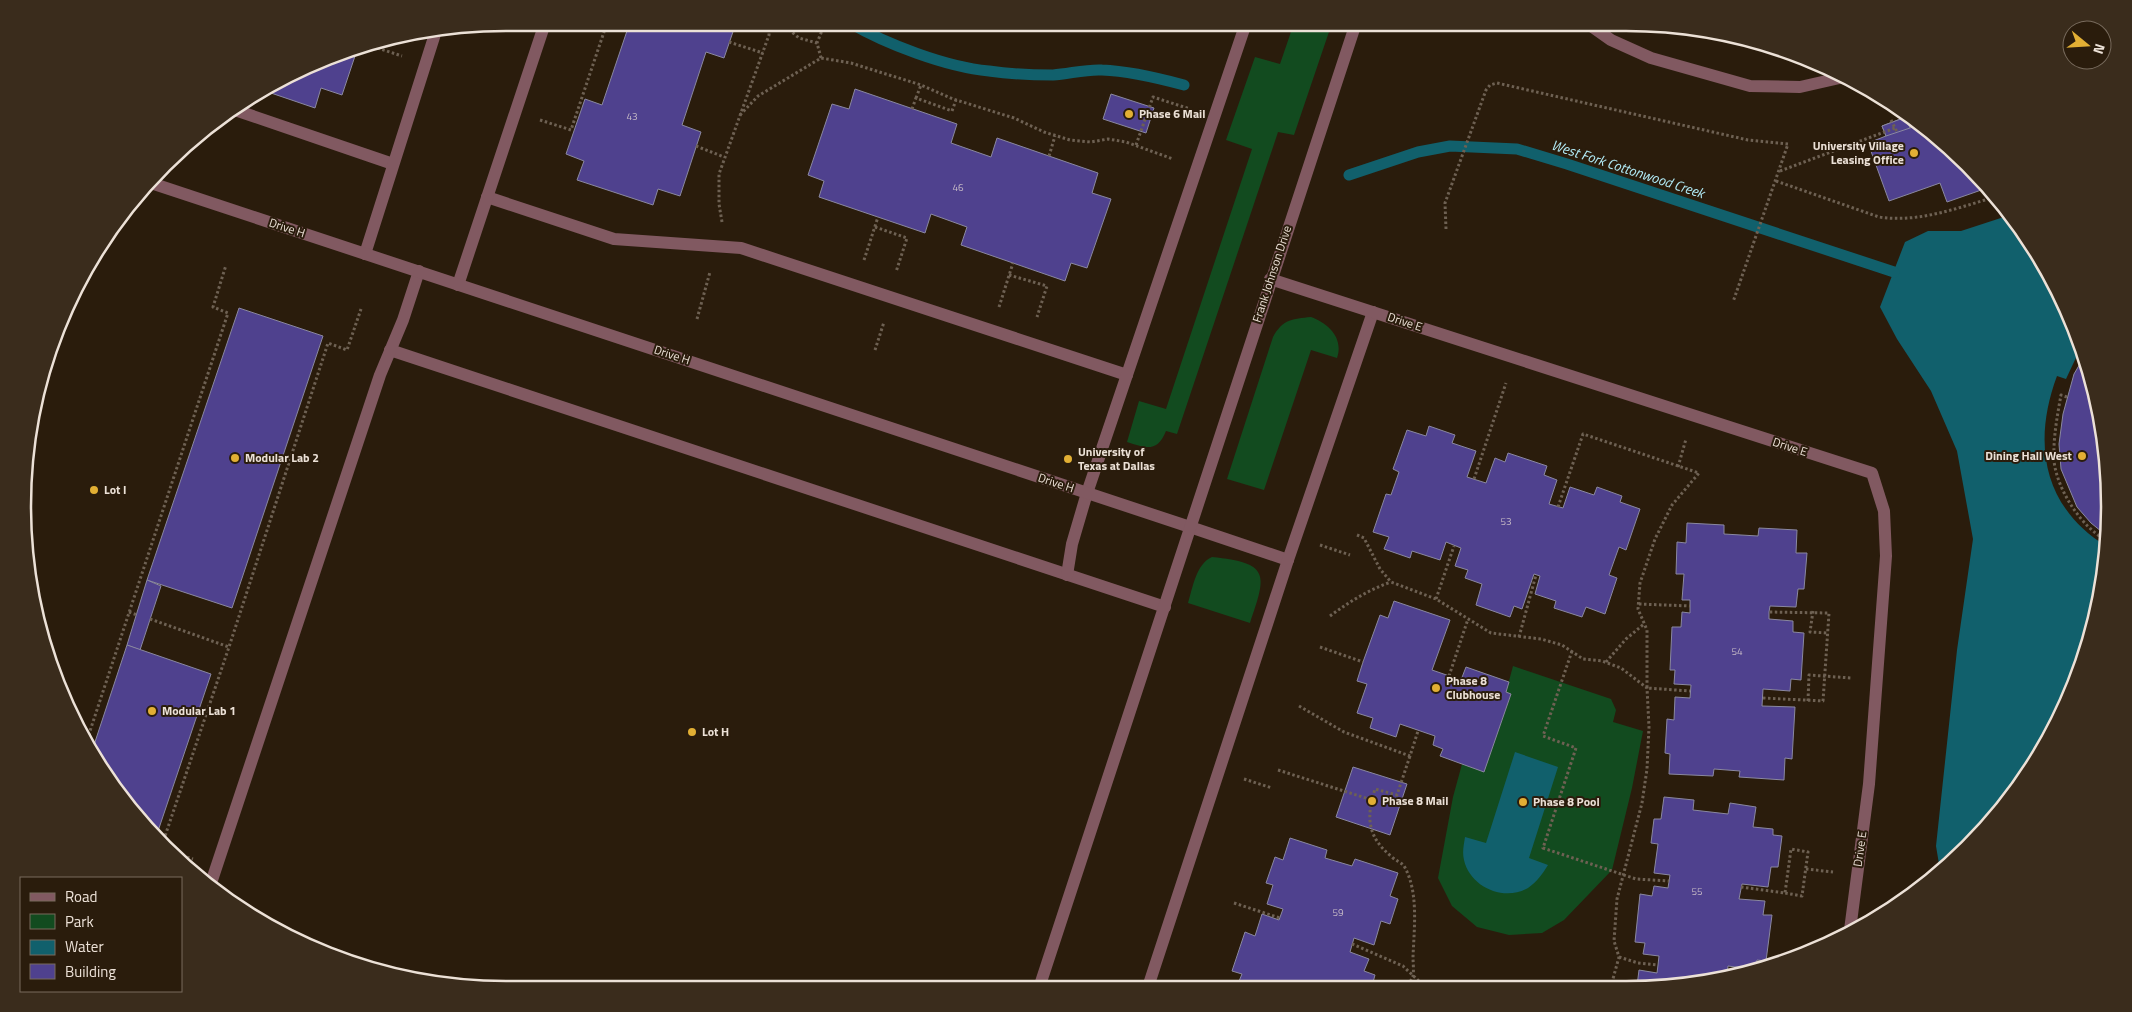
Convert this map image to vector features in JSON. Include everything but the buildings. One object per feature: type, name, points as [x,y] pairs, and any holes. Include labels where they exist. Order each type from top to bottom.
[{"type":"street","points":[[458,284],[542,31]]},
{"type":"street","points":[[1067,575],[1072,544],[1087,493],[1243,31]]},
{"type":"street","name":"Frank Johnson Drive","points":[[1041,981],[1165,607],[1270,279],[1353,31]]},
{"type":"street","points":[[1599,31],[1611,40],[1651,58],[1750,86],[1800,87],[1834,79]]},
{"type":"street","points":[[365,254],[434,37]]},
{"type":"street","points":[[241,112],[393,164]]},
{"type":"street","name":"Drive H","points":[[156,185],[1288,560]]},
{"type":"street","points":[[487,197],[614,239],[741,248],[1127,376]]},
{"type":"street","points":[[212,879],[380,375],[419,271]]},
{"type":"street","name":"Drive E","points":[[1270,279],[1872,473],[1884,511],[1886,556],[1869,784],[1851,924]]},
{"type":"street","points":[[1150,981],[1288,560],[1372,312]]},
{"type":"street","points":[[390,350],[1165,607]]},
{"type":"path","points":[[557,126],[571,130],[581,107],[604,31]]},
{"type":"path","points":[[722,222],[719,204],[719,174],[769,31]]},
{"type":"path","points":[[792,31],[800,38],[817,43]]},
{"type":"path","points":[[821,58],[817,43],[822,31]]},
{"type":"path","points":[[729,42],[763,53]]},
{"type":"path","points":[[379,48],[426,63]]},
{"type":"path","points":[[740,115],[758,96],[821,58],[851,63],[921,85],[956,100],[1014,118],[1055,136],[1091,142],[1108,139],[1136,145],[1198,168]]},
{"type":"path","points":[[1446,229],[1445,203],[1486,90],[1490,85],[1497,83],[1748,140],[1788,144],[1764,218],[1733,302]]},
{"type":"path","points":[[912,109],[921,85]]},
{"type":"path","points":[[1136,145],[1153,97],[1190,109],[1193,101]]},
{"type":"path","points":[[916,98],[952,111],[956,100]]},
{"type":"path","points":[[1779,172],[1896,130],[1891,120]]},
{"type":"path","points":[[1049,156],[1055,136]]},
{"type":"path","points":[[696,146],[724,157]]},
{"type":"path","points":[[1776,181],[1879,217],[1891,219],[1905,219],[1941,213],[1988,199]]},
{"type":"path","points":[[871,240],[878,217]]},
{"type":"path","points":[[875,227],[907,238],[894,277]]},
{"type":"path","points":[[1006,286],[1013,263]]},
{"type":"path","points":[[89,732],[228,312],[213,307],[226,265]]},
{"type":"path","points":[[697,319],[712,265]]},
{"type":"path","points":[[1009,275],[1047,286],[1044,297]]},
{"type":"path","points":[[165,836],[328,343],[347,350],[361,308]]},
{"type":"path","points":[[876,350],[886,316]]},
{"type":"path","points":[[1474,480],[1514,358]]},
{"type":"path","points":[[2068,397],[2061,395],[2054,431],[2054,463],[2063,488],[2077,516],[2100,535]]},
{"type":"path","points":[[1558,507],[1583,434],[1699,473],[1672,505],[1655,540],[1640,583],[1638,609],[1647,630],[1647,769],[1642,803],[1618,899],[1614,941],[1619,957],[1612,981]]},
{"type":"path","points":[[1678,466],[1686,438]]},
{"type":"path","points":[[1357,535],[1364,538],[1380,569],[1390,582],[1436,599],[1491,633],[1562,644],[1583,659],[1621,668],[1647,688],[1690,691]]},
{"type":"path","points":[[1296,537],[1350,555]]},
{"type":"path","points":[[1436,599],[1454,546]]},
{"type":"path","points":[[1519,637],[1536,575]]},
{"type":"path","points":[[1330,616],[1357,597],[1390,582]]},
{"type":"path","points":[[1639,604],[1690,606]]},
{"type":"path","points":[[129,612],[137,615]]},
{"type":"path","points":[[1763,698],[1823,701],[1828,633],[1829,613],[1769,612]]},
{"type":"path","points":[[1812,612],[1810,632],[1828,633]]},
{"type":"path","points":[[150,619],[229,647]]},
{"type":"path","points":[[1449,676],[1468,619]]},
{"type":"path","points":[[1606,663],[1626,639],[1644,624]]},
{"type":"path","points":[[1320,647],[1363,662]]},
{"type":"path","points":[[1572,651],[1543,736],[1576,748],[1543,848],[1636,879],[1669,881]]},
{"type":"path","points":[[1808,701],[1809,675],[1825,676]]},
{"type":"path","points":[[1299,706],[1344,732],[1410,756]]},
{"type":"path","points":[[1410,981],[1413,976],[1413,904],[1410,877],[1403,864],[1392,857],[1377,841],[1371,828],[1368,814],[1375,789],[1397,795],[1418,731]]},
{"type":"path","points":[[1278,770],[1372,800]]},
{"type":"path","points":[[1741,887],[1802,896],[1808,852],[1791,849],[1785,893]]},
{"type":"path","points":[[1234,903],[1280,918]]},
{"type":"path","points":[[1352,944],[1403,966],[1418,981]]},
{"type":"path","points":[[1619,957],[1638,963],[1658,965]]},
{"type":"green space","points":[[1291,31],[1329,31],[1294,135],[1278,132],[1177,434],[1166,431],[1159,443],[1150,447],[1127,442],[1139,401],[1166,409],[1252,149],[1226,140],[1255,57],[1280,64]]},
{"type":"green space","points":[[1311,317],[1329,327],[1333,332],[1338,344],[1337,358],[1311,350],[1264,490],[1227,479],[1273,337],[1284,323],[1298,318]]},
{"type":"green space","points":[[1212,557],[1245,563],[1254,568],[1259,574],[1261,582],[1259,593],[1250,623],[1188,603],[1199,570]]},
{"type":"green space","points":[[1513,666],[1611,699],[1616,710],[1613,722],[1643,731],[1632,788],[1612,870],[1564,920],[1542,933],[1509,935],[1477,927],[1452,906],[1438,878],[1453,797],[1462,764],[1484,771],[1511,694],[1506,692]]},
{"type":"water","points":[[2003,217],[2037,269],[2065,324],[2077,356],[2066,379],[2057,376],[2049,401],[2045,425],[2045,449],[2048,472],[2056,493],[2068,512],[2085,530],[2100,541],[2092,599],[2085,629],[2065,688],[2052,716],[2021,770],[2003,795],[1962,842],[1939,863],[1936,846],[1957,650],[1973,539],[1957,451],[1931,391],[1897,339],[1880,307],[1905,242],[1928,231],[1961,231]]},
{"type":"water","name":"Phase 8 Pool","points":[[1515,752],[1558,767],[1529,858],[1548,865],[1537,880],[1528,888],[1519,892],[1509,893],[1489,889],[1473,878],[1467,870],[1463,851],[1465,837],[1486,843]]},
{"type":"waterway","name":"West Fork Cottonwood Creek","points":[[865,31],[936,60],[972,69],[1045,75],[1102,70],[1143,75],[1184,85]]},
{"type":"waterway","name":"West Fork Cottonwood Creek","points":[[1349,175],[1418,152],[1450,146],[1517,149],[1894,272]]},
{"type":"place","name":"Phase 6 Mail","points":[[1129,114]]},
{"type":"place","name":"University Village Leasing Office","points":[[1914,153]]},
{"type":"place","name":"Dining Hall West","points":[[2082,456]]},
{"type":"place","name":"Modular Lab 2","points":[[235,458]]},
{"type":"place","name":"University of Texas at Dallas","points":[[1068,459]]},
{"type":"place","name":"Lot I","points":[[94,490]]},
{"type":"place","name":"Phase 8 Clubhouse","points":[[1436,688]]},
{"type":"place","name":"Modular Lab 1","points":[[152,711]]},
{"type":"place","name":"Lot H","points":[[692,732]]},
{"type":"place","name":"Phase 8 Mail","points":[[1372,801]]},
{"type":"place","name":"Phase 8 Pool","points":[[1523,802]]}]
